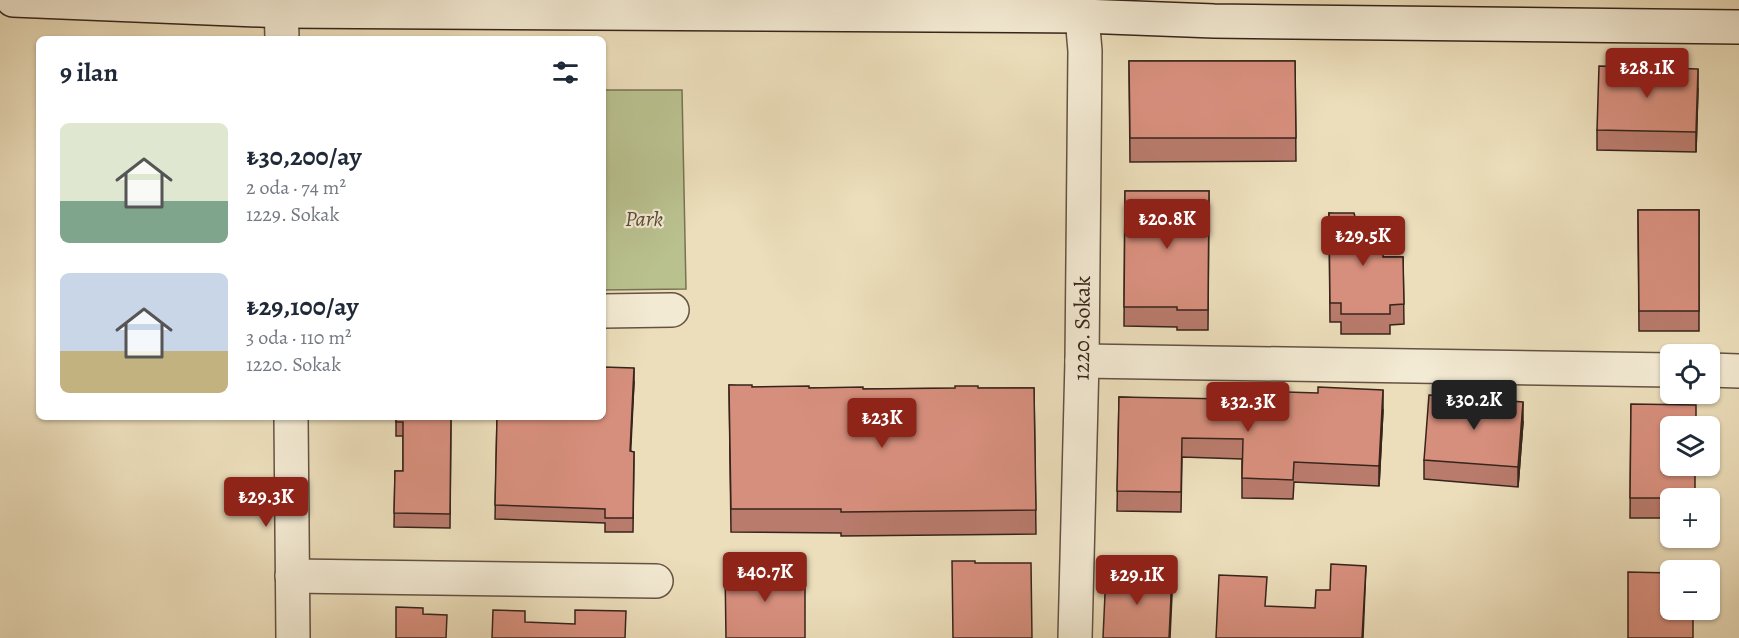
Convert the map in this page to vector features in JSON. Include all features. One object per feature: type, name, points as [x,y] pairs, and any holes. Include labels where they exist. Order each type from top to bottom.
[{"type":"street","points":[[0,2],[5,0]]},
{"type":"street","points":[[13,0],[282,17],[679,7],[1214,21],[1739,27]]},
{"type":"street","name":"1220. Sokak","points":[[1075,638],[1082,361],[1085,51],[1082,16]]},
{"type":"street","points":[[606,310],[672,310]]},
{"type":"street","points":[[1082,361],[1660,370]]},
{"type":"street","points":[[1720,370],[1739,371]]},
{"type":"street","points":[[291,420],[293,638]]},
{"type":"street","points":[[292,576],[656,581]]},
{"type":"green space","name":"Park","points":[[606,90],[682,90],[686,289],[606,290]]},
{"type":"building","points":[[1129,61],[1295,61],[1296,138],[1130,138]]},
{"type":"building","points":[[1599,66],[1698,69],[1696,132],[1597,130]]},
{"type":"building","points":[[1125,191],[1209,191],[1208,310],[1177,310],[1177,307],[1124,307]]},
{"type":"building","points":[[1638,210],[1699,210],[1699,311],[1639,311]]},
{"type":"building","points":[[1329,213],[1354,213],[1355,217],[1383,217],[1383,257],[1403,257],[1404,304],[1390,305],[1390,314],[1341,314],[1341,303],[1330,303]]},
{"type":"building","points":[[606,367],[634,368],[630,451],[634,452],[633,518],[605,518],[605,509],[495,505],[497,420],[606,420]]},
{"type":"building","points":[[729,385],[809,386],[809,388],[863,387],[863,389],[955,388],[955,386],[1034,388],[1036,510],[841,512],[841,509],[731,509]]},
{"type":"building","points":[[1318,387],[1383,390],[1379,466],[1294,462],[1293,480],[1242,478],[1243,439],[1182,438],[1181,492],[1117,491],[1119,397],[1228,399],[1228,390],[1318,393]]},
{"type":"building","points":[[1429,395],[1523,402],[1518,467],[1424,460]]},
{"type":"building","points":[[1631,404],[1696,405],[1696,416],[1660,416],[1660,476],[1695,476],[1695,488],[1660,488],[1660,498],[1630,498]]},
{"type":"building","points":[[396,420],[451,420],[450,514],[394,513],[395,471],[403,471],[403,422],[396,422]]},
{"type":"building","points":[[952,561],[1031,563],[1032,638],[953,638]]},
{"type":"building","points":[[1331,564],[1366,566],[1362,638],[1216,638],[1219,575],[1267,577],[1265,606],[1315,608],[1316,590],[1330,590]]},
{"type":"building","points":[[725,567],[805,568],[805,638],[726,638]]},
{"type":"building","points":[[1106,572],[1172,575],[1169,638],[1103,638]]},
{"type":"building","points":[[1628,572],[1660,573],[1660,620],[1693,620],[1693,638],[1628,638]]},
{"type":"building","points":[[396,607],[423,608],[423,614],[447,615],[446,638],[396,638]]},
{"type":"building","points":[[493,610],[525,611],[525,622],[575,624],[575,610],[626,611],[625,638],[492,638]]}]
